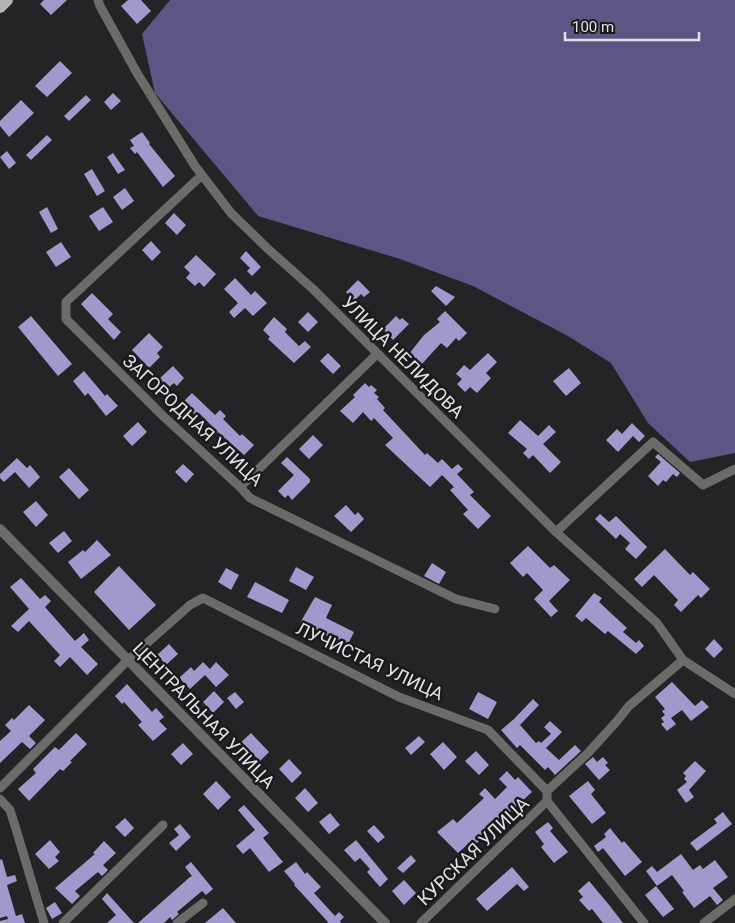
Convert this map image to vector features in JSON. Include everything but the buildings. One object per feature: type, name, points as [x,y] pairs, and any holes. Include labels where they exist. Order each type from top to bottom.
[{"type":"main road","points":[[0,7],[7,0]]},
{"type":"street","name":"УЛИЦА НЕЛИДОВА","points":[[98,0],[137,73],[202,175],[232,213],[266,248],[313,289],[556,532],[656,623],[683,660],[735,694]]},
{"type":"street","name":"ЗАГОРОДНАЯ УЛИЦА","points":[[202,175],[66,302],[66,319],[162,415],[250,498],[456,599],[495,609]]},
{"type":"street","points":[[240,487],[377,354]]},
{"type":"street","points":[[556,532],[653,442],[703,485],[735,469]]},
{"type":"street","name":"ЦЕНТРАЛЬНАЯ УЛИЦА","points":[[0,529],[385,923]]},
{"type":"street","name":"ЛУЧИСТАЯ УЛИЦА","points":[[128,660],[190,605],[203,598],[399,697],[488,730],[547,791]]},
{"type":"street","points":[[0,788],[128,660]]},
{"type":"street","points":[[644,923],[547,802],[547,791],[588,753],[629,706],[683,660]]},
{"type":"street","points":[[0,799],[10,810],[44,923]]},
{"type":"street","name":"КУРСКАЯ УЛИЦА","points":[[421,923],[547,802]]},
{"type":"street","points":[[63,923],[163,825]]},
{"type":"street","points":[[704,923],[735,901]]},
{"type":"street","points":[[708,923],[735,901]]},
{"type":"street","points":[[177,923],[203,903]]},
{"type":"shaded area","points":[[170,0],[735,0],[735,453],[690,462],[648,423],[611,363],[568,336],[473,286],[400,259],[258,216],[155,93],[142,34]]}]
